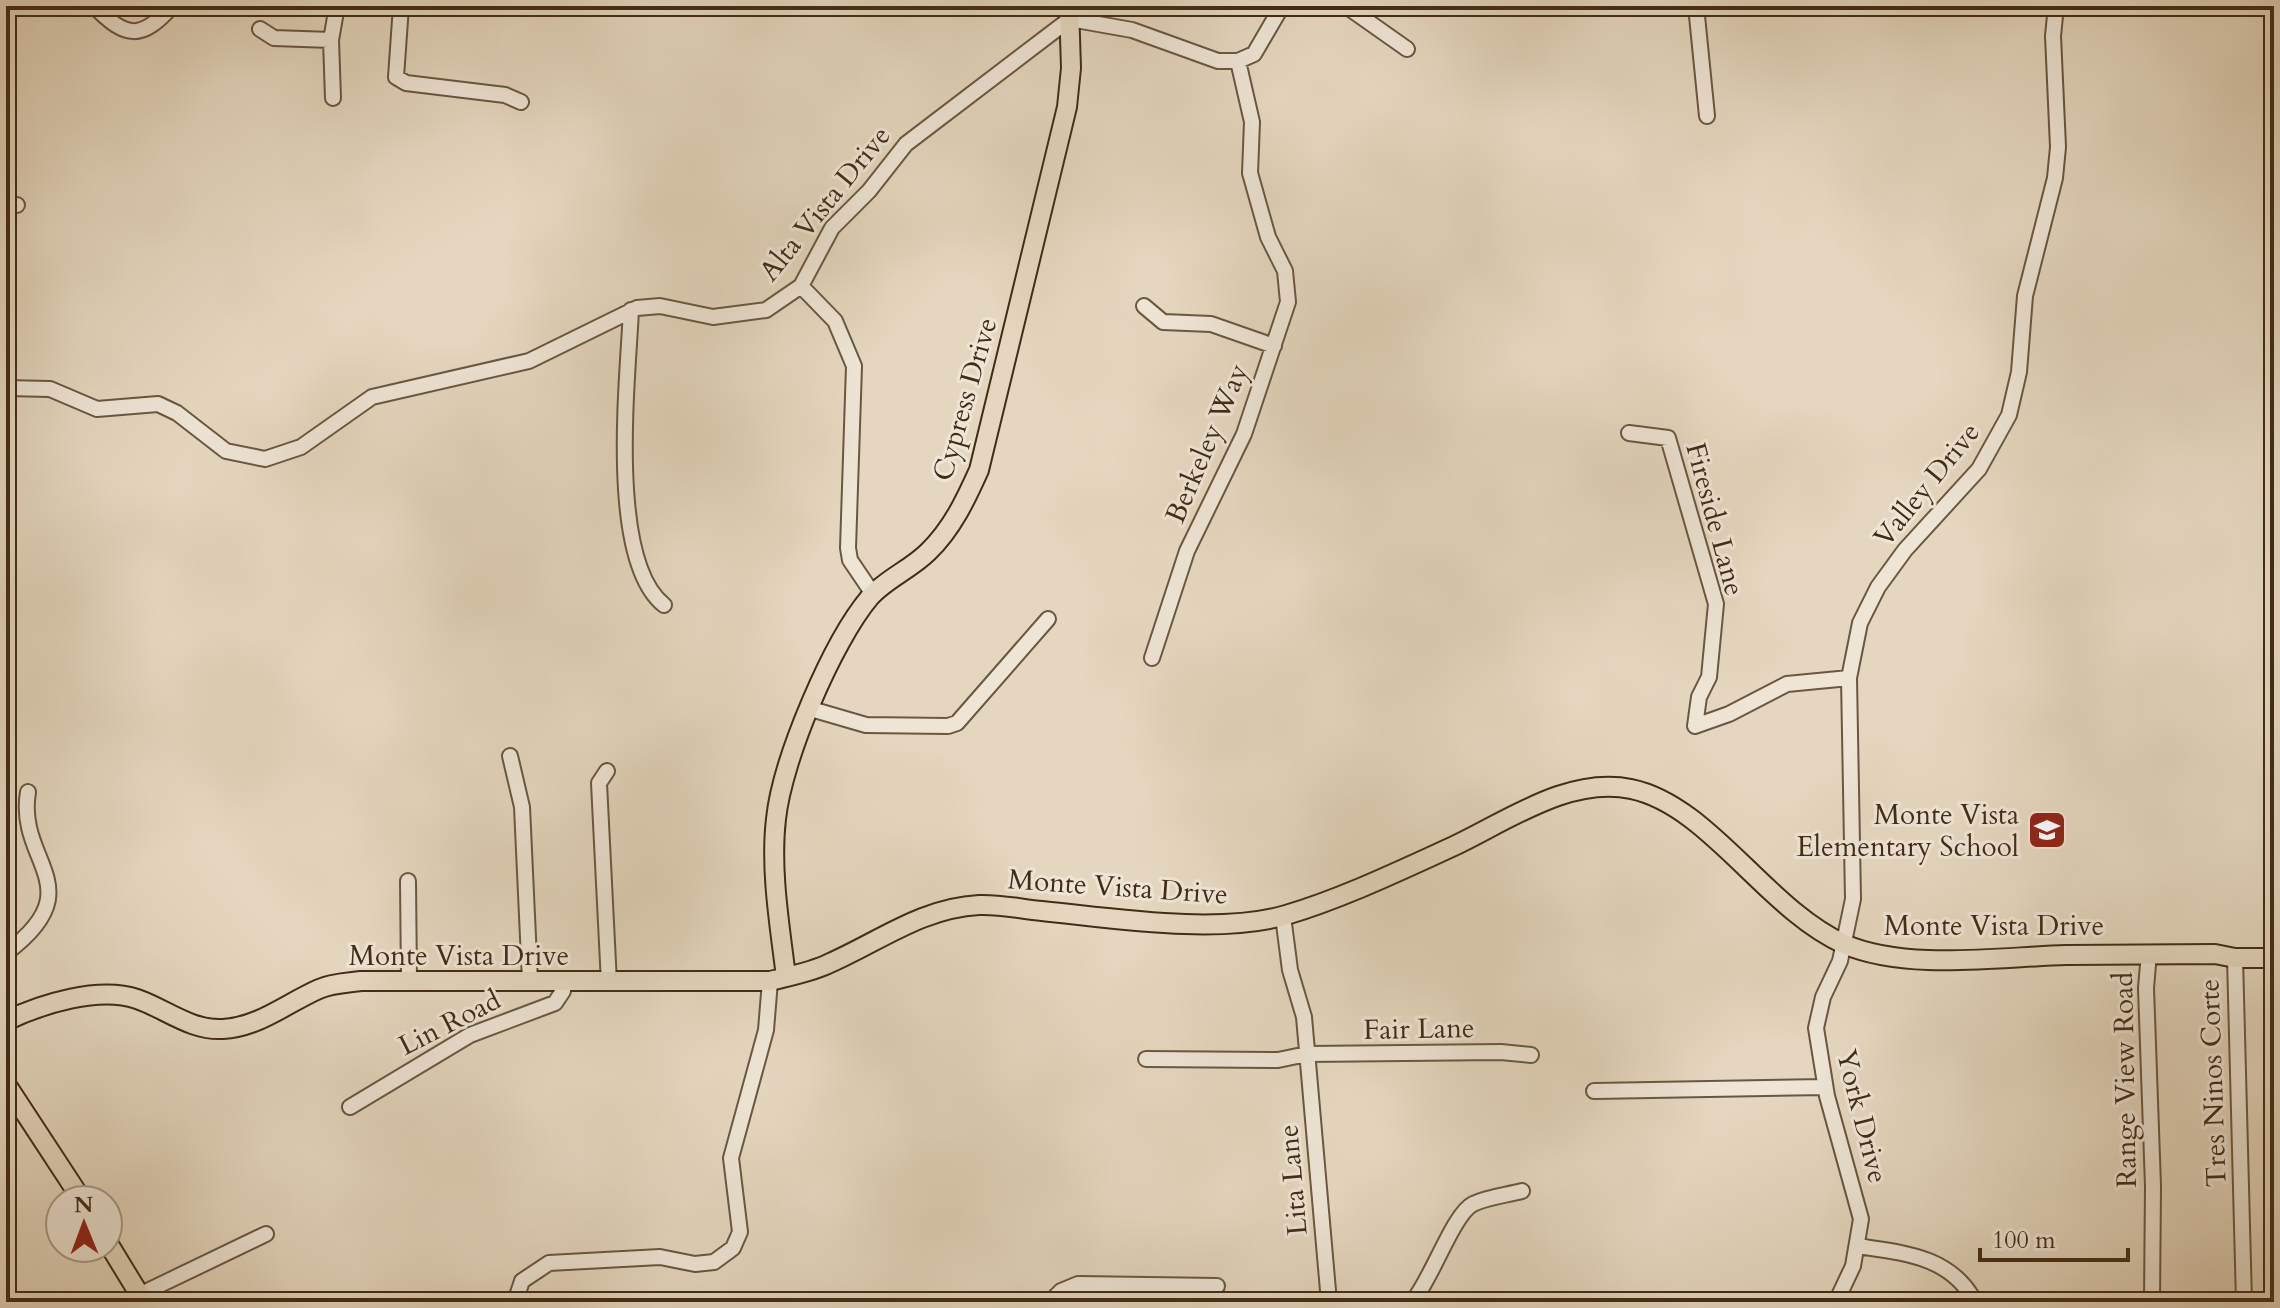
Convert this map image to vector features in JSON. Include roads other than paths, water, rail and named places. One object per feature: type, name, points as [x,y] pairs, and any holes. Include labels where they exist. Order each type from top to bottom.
[{"type":"main road","name":"Cypress Drive","points":[[778,979],[776,820],[785,777],[832,657],[873,594],[927,553],[942,537],[962,507],[979,470],[1067,107],[1070,12]]},
{"type":"main road","name":"Monte Vista Drive","points":[[6,1021],[64,1002],[117,996],[134,998],[197,1026],[225,1029],[263,1018],[336,984],[409,980],[609,983],[778,979],[829,964],[905,923],[982,905],[1201,924],[1283,916],[1338,896],[1561,796],[1610,787],[1631,789],[1664,800],[1692,821],[1785,908],[1842,943],[1879,955],[1920,959],[2149,953],[2274,958]]},
{"type":"main road","points":[[6,1084],[72,1184]]},
{"type":"main road","points":[[121,1264],[141,1298]]},
{"type":"street","points":[[94,6],[112,23],[145,31],[172,6]]},
{"type":"street","points":[[333,98],[331,40],[337,6]]},
{"type":"street","points":[[401,6],[396,77],[406,83],[505,95],[521,102]]},
{"type":"street","points":[[1070,12],[1218,61],[1238,61],[1254,54],[1282,6]]},
{"type":"street","points":[[1346,6],[1407,49]]},
{"type":"street","points":[[1696,6],[1707,116]]},
{"type":"street","name":"Valley Drive","points":[[1842,943],[1853,899],[1849,678],[1860,623],[1878,587],[1905,550],[1979,469],[2009,415],[2019,372],[2025,296],[2055,178],[2058,147],[2053,36],[2056,6]]},
{"type":"street","name":"Alta Vista Drive","points":[[6,388],[50,389],[97,409],[158,404],[177,413],[226,451],[265,459],[301,447],[372,397],[529,361],[631,310],[647,306],[713,317],[747,315],[780,303],[801,286],[832,228],[879,179],[906,144],[1070,12]]},
{"type":"street","points":[[260,29],[274,38],[331,40]]},
{"type":"street","name":"Berkeley Way","points":[[1152,658],[1187,551],[1244,434],[1288,302],[1285,271],[1268,237],[1250,173],[1252,122],[1238,61]]},
{"type":"street","points":[[801,286],[835,321],[854,366],[848,548],[850,560],[873,594]]},
{"type":"street","points":[[1144,306],[1163,322],[1211,324],[1274,346]]},
{"type":"street","points":[[631,310],[624,481],[642,577],[654,597],[664,605]]},
{"type":"street","name":"Fireside Lane","points":[[1629,433],[1668,438],[1716,604],[1709,677],[1699,697],[1695,726],[1729,714],[1787,684],[1849,678]]},
{"type":"street","points":[[811,709],[880,726],[937,728],[957,723],[1048,619]]},
{"type":"street","points":[[510,756],[522,807],[530,981]]},
{"type":"street","points":[[607,771],[599,783],[609,983]]},
{"type":"street","points":[[6,953],[33,928],[48,905],[50,881],[25,807],[28,792]]},
{"type":"street","points":[[408,881],[409,980]]},
{"type":"street","name":"Lita Lane","points":[[1283,916],[1290,970],[1304,1017],[1329,1302]]},
{"type":"street","name":"York Drive","points":[[1836,1302],[1850,1276],[1857,1246],[1859,1203],[1825,1087],[1816,1028],[1823,997],[1840,961],[1842,943]]},
{"type":"street","name":"Range View Road","points":[[2149,953],[2146,988],[2153,1186],[2152,1302]]},
{"type":"street","name":"Tres Ninos Corte","points":[[2235,958],[2244,1302]]},
{"type":"street","name":"Cypress Drive","points":[[515,1302],[522,1281],[533,1270],[549,1263],[660,1257],[695,1264],[714,1262],[733,1248],[740,1232],[731,1158],[778,979]]},
{"type":"street","name":"Lin Road","points":[[350,1107],[470,1035],[555,1003],[563,991],[564,982]]},
{"type":"street","name":"Fair Lane","points":[[1307,1054],[1501,1052],[1531,1055]]},
{"type":"street","points":[[1146,1059],[1278,1060],[1307,1054]]},
{"type":"street","points":[[1594,1091],[1825,1087]]},
{"type":"street","points":[[1412,1302],[1466,1210],[1471,1205],[1522,1191]]},
{"type":"street","points":[[141,1298],[266,1234]]},
{"type":"street","points":[[1857,1246],[1925,1258],[1947,1269],[1966,1284],[1975,1302]]},
{"type":"street","points":[[1050,1302],[1061,1291],[1078,1284],[1217,1286]]},
{"type":"place","name":"Monte Vista Elementary School","points":[[2047,830]]}]
